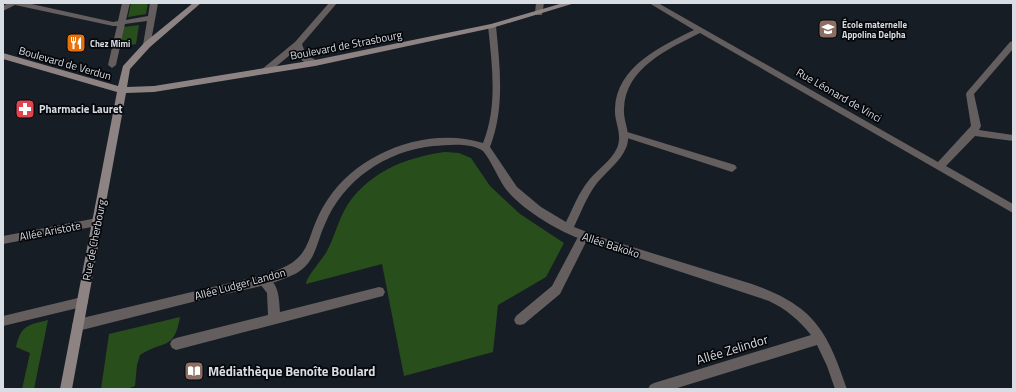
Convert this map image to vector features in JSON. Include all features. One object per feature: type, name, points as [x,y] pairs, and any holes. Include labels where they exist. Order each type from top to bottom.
[{"type":"main road","name":"Rue de Cherbourg","points":[[66,389],[126,68],[147,45],[197,3]]},
{"type":"main road","name":"Boulevard de Strasbourg","points":[[122,90],[154,89],[315,63],[492,26],[571,3]]},
{"type":"main road","name":"Boulevard de Verdun","points":[[3,56],[122,90]]},
{"type":"street","points":[[3,9],[13,3]]},
{"type":"street","points":[[17,3],[112,24],[151,18]]},
{"type":"street","points":[[112,66],[126,3]]},
{"type":"street","points":[[147,45],[154,3]]},
{"type":"street","points":[[264,72],[298,44],[333,3]]},
{"type":"street","points":[[539,13],[540,3]]},
{"type":"street","name":"Rue Léonard de Vinci","points":[[653,3],[1013,209]]},
{"type":"street","points":[[485,148],[493,126],[496,106],[496,73],[492,26]]},
{"type":"street","points":[[568,229],[590,186],[621,150],[624,143],[624,134],[619,113],[621,90],[632,75],[648,60],[673,44],[700,30]]},
{"type":"street","points":[[298,44],[300,55],[304,60],[315,63]]},
{"type":"street","points":[[940,166],[973,132],[976,120],[970,94],[1013,44]]},
{"type":"street","points":[[973,132],[1013,138]]},
{"type":"street","points":[[624,134],[732,168]]},
{"type":"street","name":"Allée Ludger Landon","points":[[78,325],[263,280],[292,270],[303,262],[310,254],[321,221],[338,193],[354,176],[374,162],[403,149],[430,142],[465,142],[485,148]]},
{"type":"street","name":"Allée Bakoko","points":[[485,148],[492,155],[500,174],[512,189],[532,205],[568,229],[584,236],[760,292],[791,307],[807,322],[820,338],[831,359],[840,389]]},
{"type":"street","name":"Allée Aristote","points":[[3,240],[97,222]]},
{"type":"street","points":[[520,320],[556,290],[584,236]]},
{"type":"street","points":[[263,280],[273,291],[274,319]]},
{"type":"street","points":[[176,344],[380,292]]},
{"type":"street","points":[[3,321],[82,302]]},
{"type":"street","name":"Allée Zelindor","points":[[654,389],[820,338]]},
{"type":"green space","points":[[131,3],[148,3],[146,14],[128,17]]},
{"type":"green space","points":[[139,25],[136,44],[120,47],[124,27]]},
{"type":"green space","points":[[445,152],[459,153],[471,158],[490,186],[520,214],[564,243],[546,277],[498,305],[493,352],[404,376],[382,264],[306,284],[309,277],[327,251],[344,211],[352,198],[363,187],[374,177],[401,163],[430,154]]},
{"type":"green space","points":[[180,317],[178,328],[171,340],[140,355],[137,365],[135,386],[127,389],[101,389],[109,334]]},
{"type":"green space","points":[[48,320],[34,389],[22,389],[30,353],[16,347],[20,334],[30,325]]},
{"type":"place","name":"École maternelle Appolina Delpha","points":[[828,29]]},
{"type":"place","name":"Chez Mimi","points":[[76,43]]},
{"type":"place","name":"Pharmacie Lauret","points":[[25,109]]},
{"type":"place","name":"Médiathèque Benoîte Boulard","points":[[194,371]]}]
